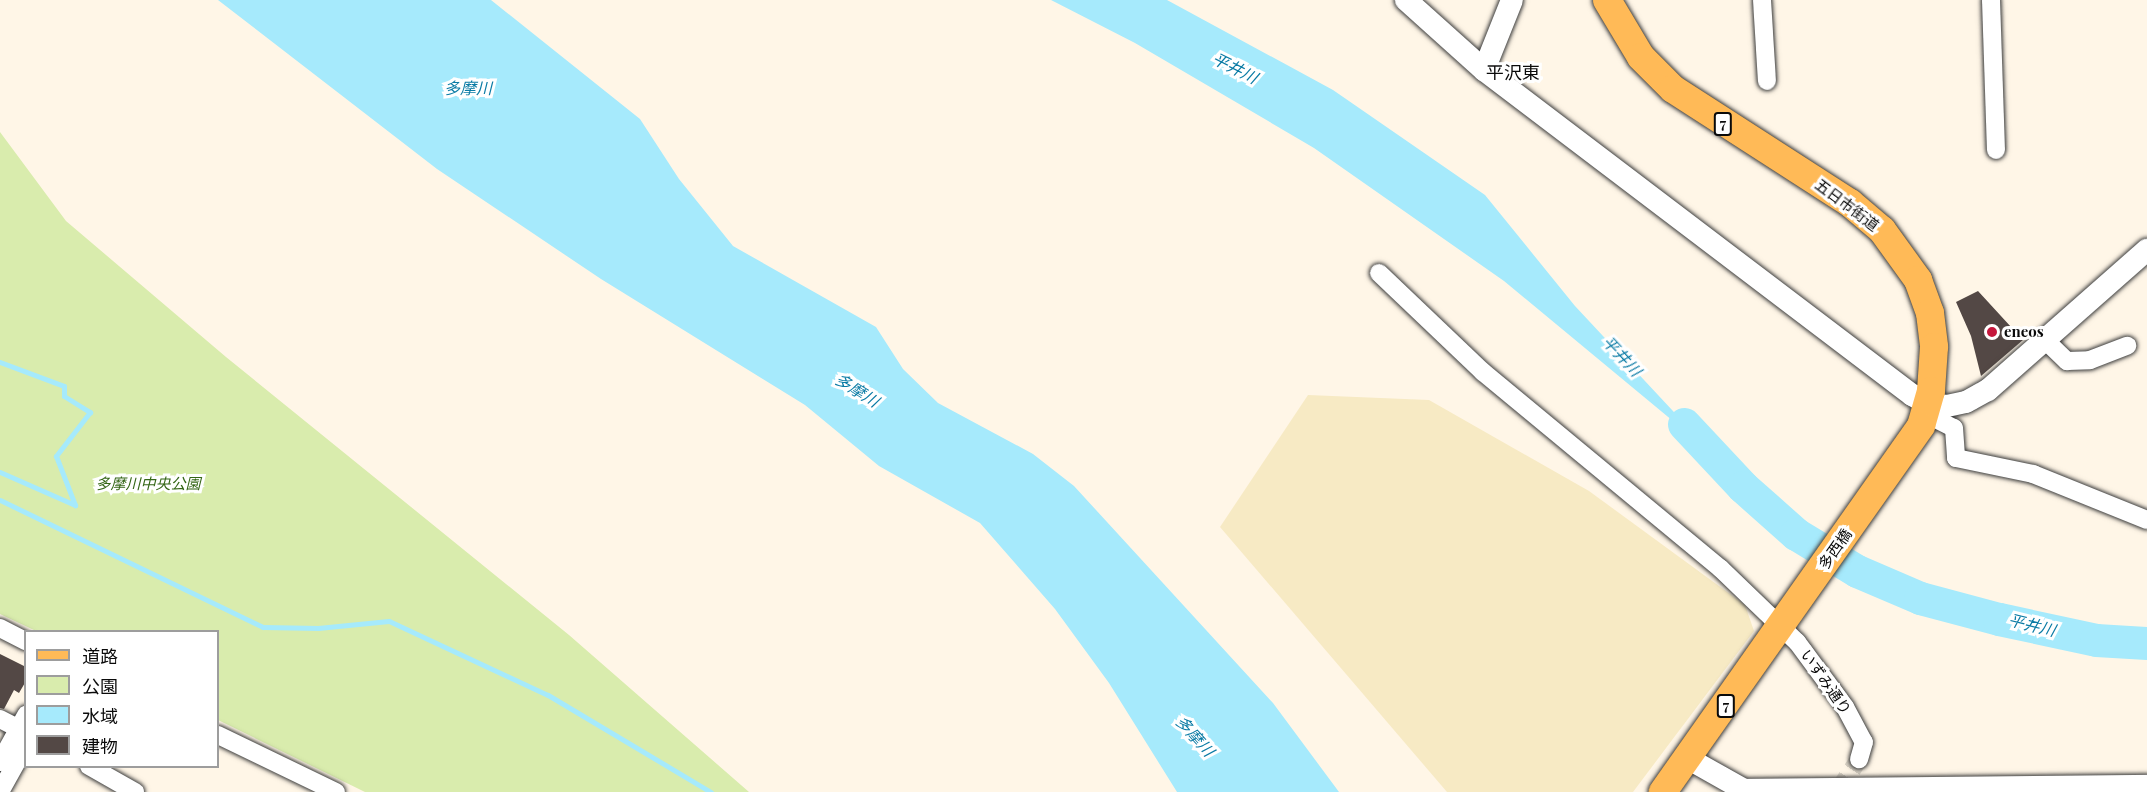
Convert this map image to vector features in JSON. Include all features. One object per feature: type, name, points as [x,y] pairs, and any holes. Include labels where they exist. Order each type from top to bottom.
[{"type":"main road","name":"五日市街道","points":[[1608,0],[1641,57],[1673,89],[1850,203],[1882,230],[1904,256],[1918,280],[1932,326],[1928,409]]},
{"type":"main road","name":"多西橋","points":[[1784,622],[1883,481],[1928,409]]},
{"type":"main road","name":"7","points":[[1663,792],[1689,759],[1784,622]]},
{"type":"street","points":[[1406,0],[1484,70],[1954,428],[1956,458],[2033,474],[2147,520]]},
{"type":"street","points":[[1484,70],[1512,0]]},
{"type":"street","points":[[1762,0],[1767,81]]},
{"type":"street","points":[[1991,0],[1996,150]]},
{"type":"street","points":[[1928,409],[1977,398],[2147,250]]},
{"type":"street","name":"いずみ通り","points":[[1379,273],[1483,372],[1784,622],[1823,675],[1862,751]]},
{"type":"street","points":[[2044,339],[2067,361],[2090,360],[2127,346]]},
{"type":"street","points":[[0,628],[24,640]]},
{"type":"street","points":[[0,719],[24,730]]},
{"type":"street","points":[[0,762],[24,730]]},
{"type":"street","points":[[0,792],[24,730]]},
{"type":"street","points":[[219,735],[336,792]]},
{"type":"street","points":[[1689,759],[1744,790],[2147,786],[2147,792]]},
{"type":"street","points":[[93,768],[135,792]]},
{"type":"shaded area","points":[[1308,395],[1429,400],[1589,491],[1745,605],[1754,631],[1633,792],[1447,792],[1220,527]]},
{"type":"green space","name":"多摩川中央公園","points":[[0,132],[66,221],[226,357],[569,635],[749,792],[365,792],[219,720],[219,630],[34,630],[0,614]]},
{"type":"water","name":"多摩川","points":[[218,0],[491,0],[640,119],[679,179],[733,246],[876,327],[903,369],[938,403],[1033,454],[1074,486],[1273,703],[1339,792],[1177,792],[1109,683],[1055,609],[980,523],[879,466],[805,405],[601,279],[437,169]]},
{"type":"water","points":[[1051,0],[1167,0],[1333,90],[1485,195],[1575,306],[1714,455],[1504,281],[1314,148],[1135,43]]},
{"type":"building","points":[[1978,291],[2023,340],[1981,376],[1971,336],[1956,302]]},
{"type":"building","points":[[0,654],[24,666],[24,684],[19,693],[14,690],[4,709],[0,708]]},
{"type":"waterway","points":[[0,362],[64,386],[64,396],[90,412],[56,456],[75,505],[0,472]]},
{"type":"waterway","name":"平井川","points":[[1684,424],[1743,487],[1796,534],[1857,571],[1920,598],[1999,619],[2096,640],[2147,643]]},
{"type":"waterway","points":[[0,500],[263,627],[318,628],[389,621],[548,695],[711,792]]},
{"type":"tunnel","points":[[1837,792],[1859,759]]},
{"type":"place","name":"eneos","points":[[1992,332]]},
{"type":"district","name":"平沢東","points":[[1513,72]]}]
